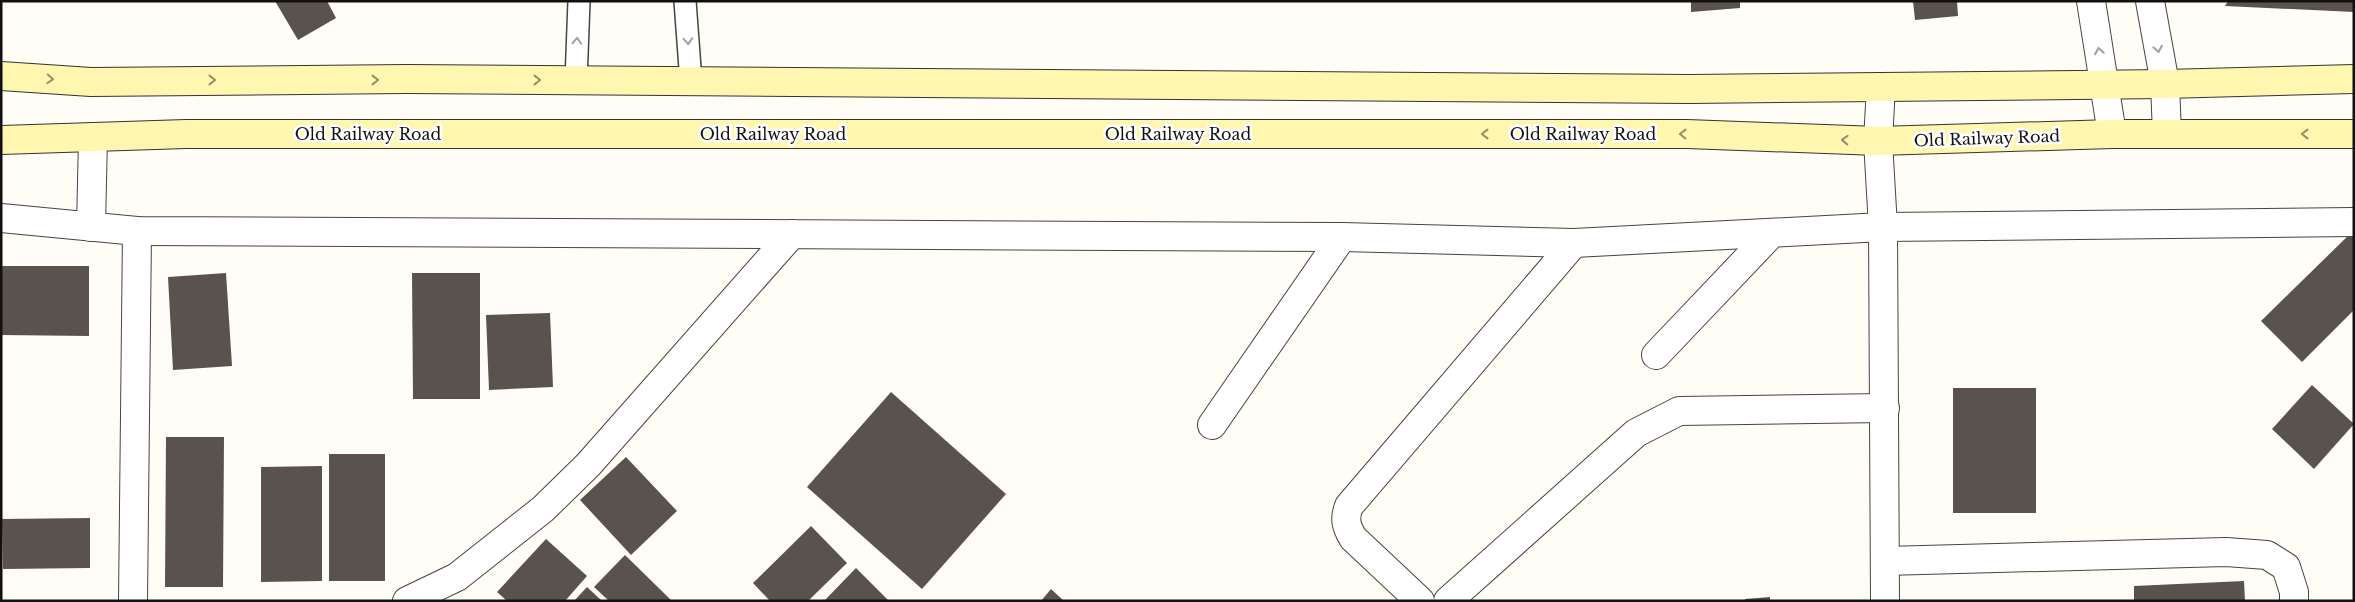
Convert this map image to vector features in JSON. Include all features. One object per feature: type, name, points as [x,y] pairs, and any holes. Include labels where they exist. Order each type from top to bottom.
[{"type":"main road","points":[[1,76],[92,82],[576,80],[1690,90],[2104,85],[2354,79]]},
{"type":"main road","name":"Old Railway Road","points":[[1,140],[186,134],[1687,134],[1878,141],[2112,134],[2354,134]]},
{"type":"street","points":[[2091,1],[2112,134]]},
{"type":"street","points":[[2150,1],[2164,84],[2167,134]]},
{"type":"street","points":[[1880,87],[1878,141],[1883,227],[1886,601]]},
{"type":"street","points":[[91,227],[93,137]]},
{"type":"street","points":[[1,218],[137,231],[1342,237],[1574,243],[1883,227],[2354,222]]},
{"type":"street","points":[[133,601],[137,231]]},
{"type":"street","points":[[1656,355],[1772,233]]},
{"type":"street","points":[[407,601],[457,577],[556,496],[588,465],[792,234]]},
{"type":"street","points":[[1212,425],[1342,237]]},
{"type":"street","points":[[1420,601],[1353,538],[1346,522],[1349,506],[1574,243]]},
{"type":"street","points":[[1448,601],[1636,433],[1678,411],[1885,408]]},
{"type":"street","points":[[1885,561],[2226,552],[2267,555],[2286,567],[2294,592],[2294,601]]},
{"type":"lane","points":[[576,80],[580,1]]},
{"type":"lane","points":[[685,1],[691,82]]},
{"type":"building","points":[[275,1],[327,1],[336,18],[298,40]]},
{"type":"building","points":[[1691,1],[1740,1],[1740,8],[1691,12]]},
{"type":"building","points":[[1913,1],[1957,1],[1958,16],[1915,20]]},
{"type":"building","points":[[2228,1],[2354,1],[2354,12],[2225,6]]},
{"type":"building","points":[[2354,230],[2354,310],[2302,362],[2261,321]]},
{"type":"building","points":[[1,266],[89,266],[89,336],[1,335]]},
{"type":"building","points":[[226,273],[232,366],[173,370],[168,277]]},
{"type":"building","points":[[412,273],[480,273],[480,399],[413,399]]},
{"type":"building","points":[[550,313],[553,387],[489,390],[486,315]]},
{"type":"building","points":[[2312,385],[2354,424],[2314,469],[2272,429]]},
{"type":"building","points":[[1953,388],[2036,388],[2036,513],[1953,513]]},
{"type":"building","points":[[891,392],[1006,494],[922,589],[807,487]]},
{"type":"building","points":[[166,437],[224,437],[223,587],[165,587]]},
{"type":"building","points":[[329,454],[385,454],[385,581],[329,581]]},
{"type":"building","points":[[626,457],[677,511],[631,555],[580,500]]},
{"type":"building","points":[[322,466],[322,581],[261,582],[261,467]]},
{"type":"building","points":[[90,518],[90,568],[3,569],[2,519]]},
{"type":"building","points":[[811,526],[847,563],[808,601],[770,601],[753,583]]},
{"type":"building","points":[[546,539],[587,576],[565,601],[507,601],[497,592]]},
{"type":"building","points":[[625,555],[672,601],[609,601],[594,587]]},
{"type":"building","points":[[856,568],[889,601],[824,601]]},
{"type":"building","points":[[2244,581],[2245,601],[2134,601],[2134,586]]},
{"type":"building","points":[[587,587],[602,601],[574,601]]},
{"type":"building","points":[[1051,589],[1064,601],[1041,601]]},
{"type":"building","points":[[1770,597],[1770,601],[1745,601],[1745,599]]}]
